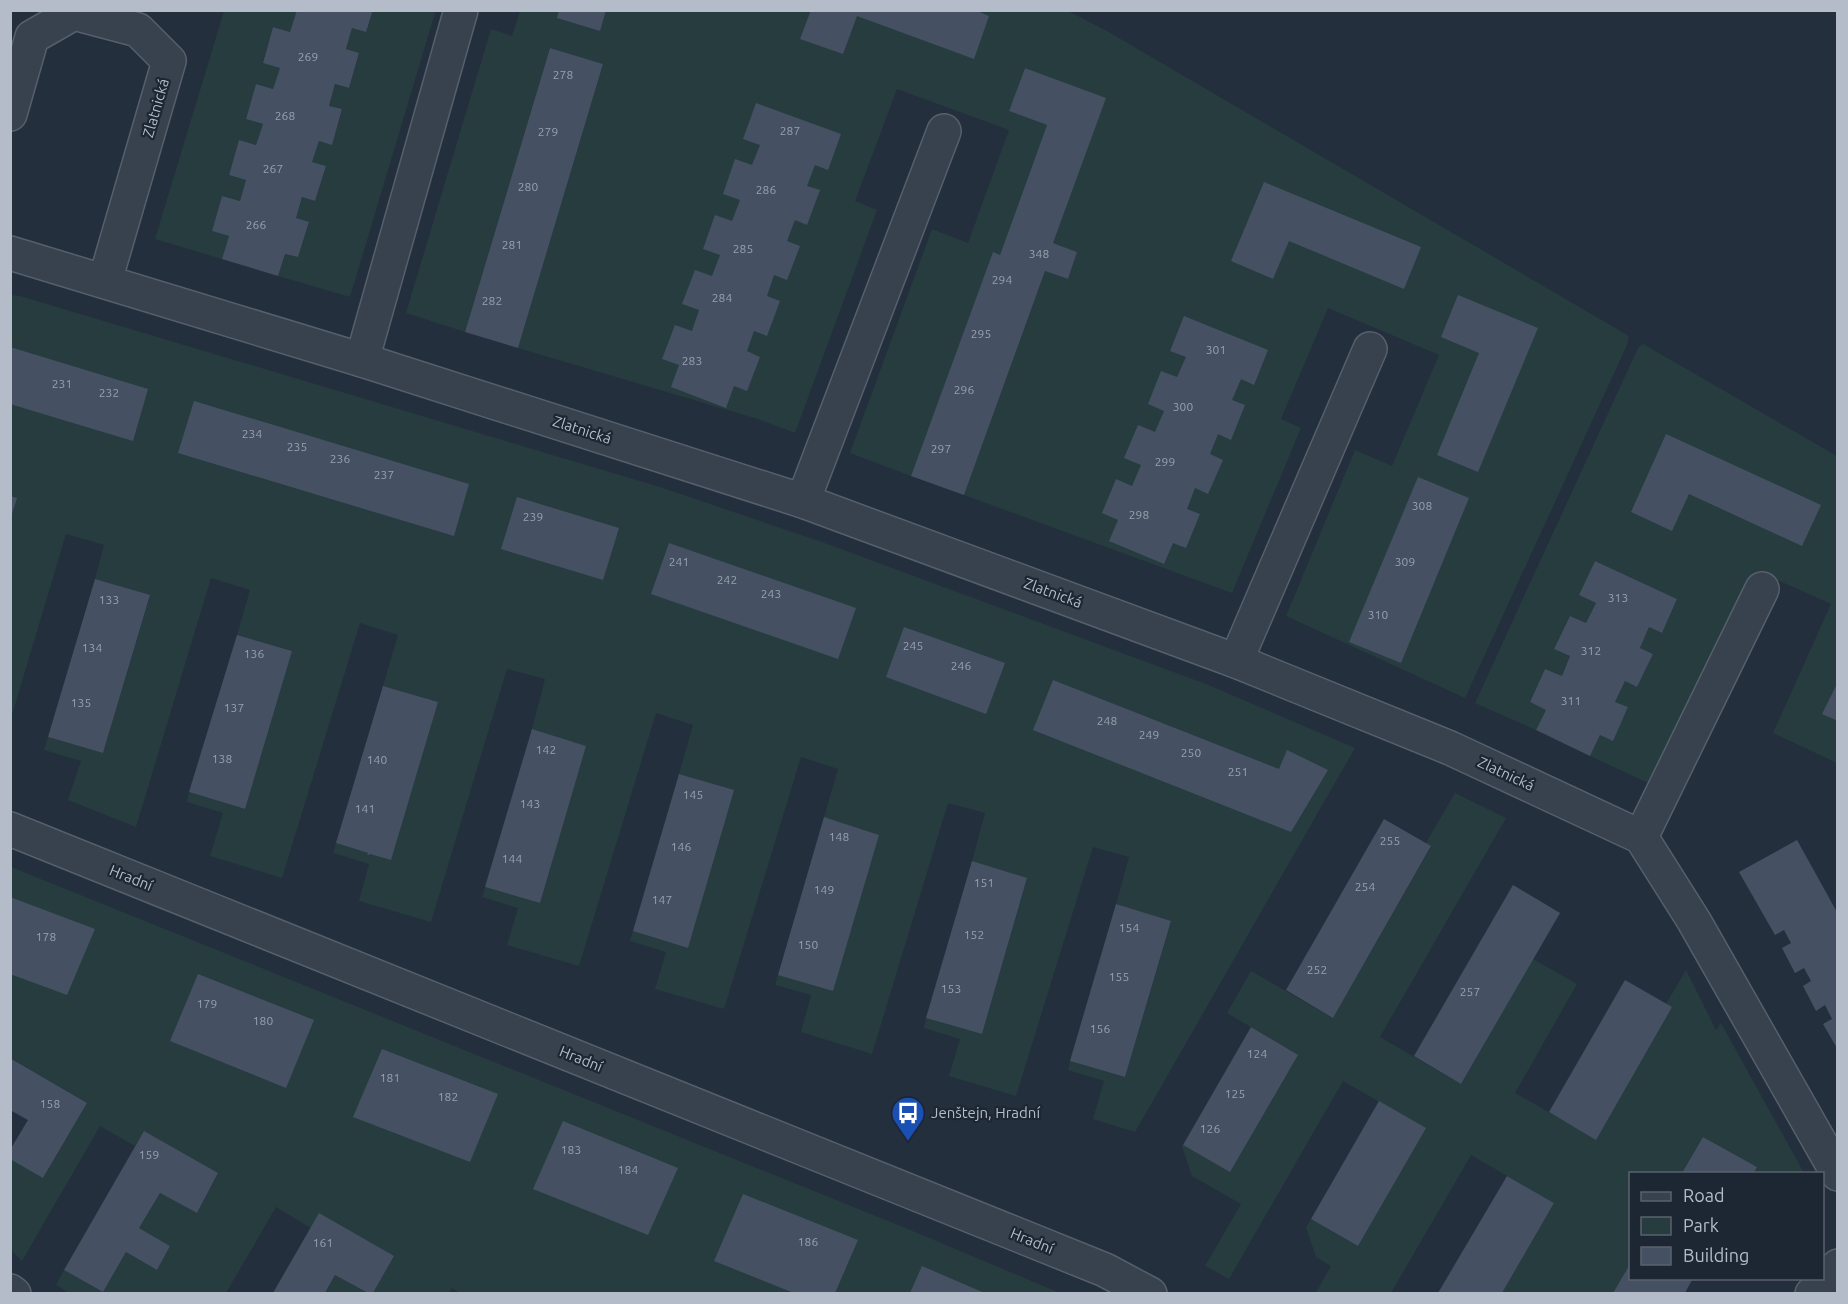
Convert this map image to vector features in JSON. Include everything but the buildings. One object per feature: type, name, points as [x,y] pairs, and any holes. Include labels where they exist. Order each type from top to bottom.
[{"type":"street","points":[[362,360],[460,10]]},
{"type":"street","name":"Zlatnická","points":[[10,114],[32,37],[70,12],[138,30],[170,61],[105,281]]},
{"type":"street","points":[[802,501],[944,131]]},
{"type":"street","name":"Zlatnická","points":[[10,253],[362,360],[802,501],[1236,661],[1450,748],[1641,837]]},
{"type":"street","points":[[1236,661],[1370,349]]},
{"type":"street","points":[[1762,589],[1641,837],[1694,921],[1838,1174]]},
{"type":"street","name":"Hradní","points":[[10,830],[1105,1270],[1150,1293]]},
{"type":"street","points":[[1812,1293],[1838,1266]]},
{"type":"green space","points":[[428,10],[435,13],[350,297],[278,276],[285,254],[298,257],[309,223],[296,218],[302,197],[315,201],[326,166],[312,162],[319,141],[332,144],[342,110],[329,106],[335,84],[349,88],[359,54],[346,49],[352,28],[366,32],[373,11]]},
{"type":"green space","points":[[1066,10],[1107,31],[1629,336],[1627,345],[1465,698],[1286,616],[1355,450],[1392,466],[1439,355],[1328,308],[1281,419],[1301,428],[1232,593],[964,495],[1045,271],[1068,279],[1077,252],[1053,243],[1105,98],[1025,68],[1009,111],[1047,125],[1000,255],[993,253],[911,476],[850,453],[932,229],[968,243],[1009,130],[897,89],[855,201],[877,210],[795,433],[758,419],[518,348],[603,64],[550,48],[465,332],[406,313],[491,29],[512,36],[520,11]]},
{"type":"green space","points":[[224,11],[297,11],[290,32],[273,27],[263,62],[280,68],[273,89],[256,84],[246,119],[263,124],[256,145],[239,140],[229,175],[246,180],[240,201],[222,196],[212,231],[229,236],[222,259],[155,239]]},
{"type":"green space","points":[[10,295],[20,296],[660,487],[822,542],[1206,684],[1355,748],[1135,1132],[1093,1119],[1104,1081],[1068,1070],[1070,1061],[1125,1077],[1171,922],[1116,904],[1129,857],[1093,847],[1016,1096],[949,1076],[960,1039],[924,1028],[926,1018],[982,1034],[1027,879],[972,861],[985,813],[948,803],[872,1054],[801,1032],[811,995],[775,985],[778,975],[878,835],[824,817],[838,769],[801,757],[724,1009],[655,989],[666,952],[630,941],[633,931],[688,948],[733,790],[679,774],[693,725],[656,713],[579,966],[507,945],[518,908],[482,897],[485,887],[540,903],[585,746],[532,729],[545,679],[507,669],[431,922],[359,901],[369,864],[333,853],[336,843],[370,855],[438,702],[383,686],[398,635],[360,623],[282,878],[210,856],[223,813],[187,802],[189,792],[244,809],[292,651],[237,635],[250,590],[211,578],[136,827],[68,800],[81,761],[44,750],[48,737],[103,753],[150,596],[95,579],[104,545],[66,534],[11,718]]},
{"type":"green space","points":[[1643,344],[1837,456],[1837,763],[1773,733],[1831,604],[1757,571],[1657,787],[1590,756],[1600,735],[1613,740],[1628,707],[1615,702],[1625,681],[1637,687],[1653,654],[1640,648],[1649,627],[1662,633],[1677,599],[1595,561],[1579,595],[1596,603],[1586,623],[1570,616],[1554,649],[1570,656],[1562,676],[1545,669],[1530,702],[1546,710],[1536,730],[1475,703],[1638,348]]},
{"type":"green space","points":[[1455,793],[1506,818],[1380,1037],[1461,1084],[1533,959],[1577,984],[1515,1093],[1596,1139],[1671,1007],[1666,1004],[1686,970],[1716,1030],[1721,1023],[1803,1172],[1754,1172],[1757,1167],[1703,1137],[1683,1172],[1629,1172],[1629,1266],[1613,1293],[1502,1293],[1554,1203],[1471,1155],[1391,1293],[1315,1294],[1331,1266],[1316,1257],[1306,1227],[1311,1219],[1358,1246],[1425,1128],[1343,1081],[1229,1279],[1205,1266],[1241,1204],[1192,1176],[1182,1146],[1230,1171],[1298,1055],[1227,1013],[1251,971],[1333,1018],[1431,847],[1426,843]]},
{"type":"green space","points":[[11,867],[908,1229],[1060,1293],[462,1294],[452,1288],[449,1293],[373,1293],[394,1256],[311,1228],[276,1207],[226,1293],[69,1293],[56,1285],[64,1270],[103,1292],[126,1252],[157,1270],[170,1246],[139,1228],[160,1193],[197,1213],[218,1174],[144,1131],[135,1146],[100,1126],[22,1261],[11,1250],[11,1159],[44,1177],[87,1103],[11,1058]]},
{"type":"green space","points":[[335,1275],[368,1293],[325,1294]]},
{"type":"place","name":"Jenštejn, Hradní","points":[[908,1142]]}]
